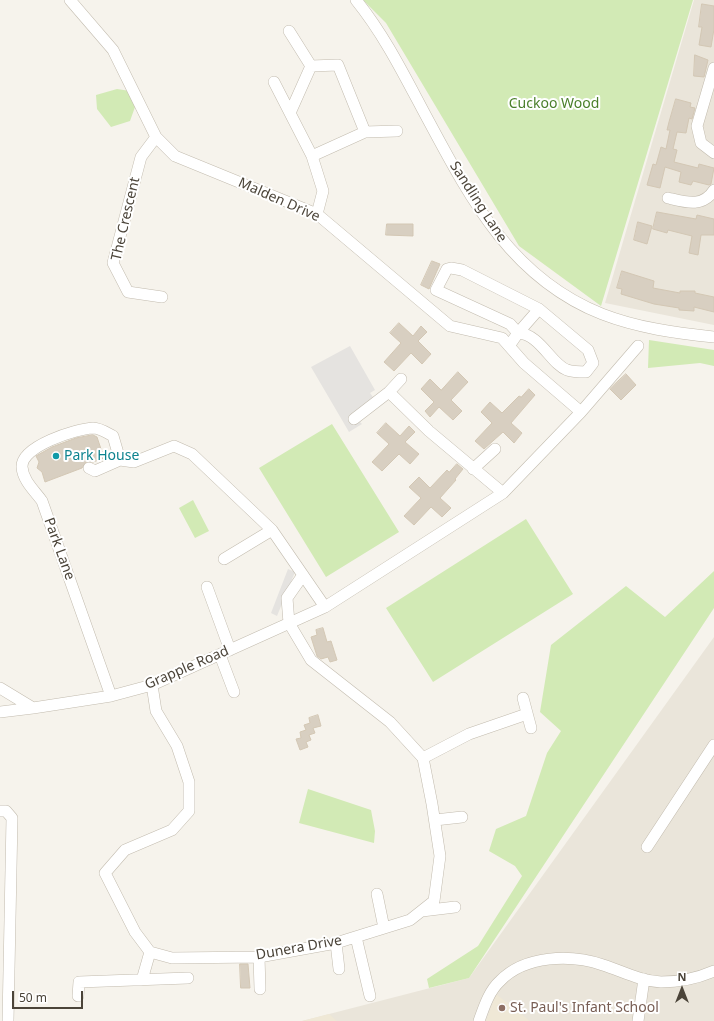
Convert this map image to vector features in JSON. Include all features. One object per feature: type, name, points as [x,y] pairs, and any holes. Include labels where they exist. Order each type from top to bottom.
[{"type":"street","name":"Malden Drive","points":[[70,0],[113,50],[156,137],[176,156],[317,214],[450,326],[502,338],[524,363],[581,412]]},
{"type":"street","name":"Sandling Lane","points":[[356,0],[388,43],[469,194],[490,225],[516,257],[541,278],[567,296],[602,314],[646,327],[714,337]]},
{"type":"street","points":[[289,31],[311,66]]},
{"type":"street","points":[[311,66],[338,65],[366,132]]},
{"type":"street","points":[[290,113],[311,66]]},
{"type":"street","points":[[714,68],[698,126],[701,143],[714,153]]},
{"type":"street","points":[[274,82],[312,156],[323,191],[317,214]]},
{"type":"street","points":[[312,156],[366,132],[397,131]]},
{"type":"street","name":"The Crescent","points":[[156,137],[141,157],[113,263],[128,292],[162,297]]},
{"type":"street","points":[[668,198],[686,202],[697,202],[707,198],[714,190]]},
{"type":"street","points":[[451,268],[462,270],[539,309],[588,350],[593,363],[586,372],[566,370],[532,338],[518,333],[510,324],[436,290],[447,269],[451,268]]},
{"type":"street","points":[[509,346],[539,309]]},
{"type":"street","name":"Grapple Road","points":[[0,712],[111,696],[152,685],[325,607],[503,493],[581,412],[638,346]]},
{"type":"street","points":[[354,419],[389,392],[401,379]]},
{"type":"street","points":[[389,392],[429,431],[503,493]]},
{"type":"street","name":"Park Lane","points":[[111,696],[42,501],[27,482],[22,467],[26,455],[36,447],[72,433],[94,428],[113,436],[120,460]]},
{"type":"street","points":[[89,468],[95,471],[120,460],[134,462],[174,446],[192,454],[272,530],[325,607]]},
{"type":"street","points":[[473,469],[495,449]]},
{"type":"street","points":[[224,558],[272,530]]},
{"type":"street","points":[[303,575],[287,598],[289,623],[311,660],[390,722],[423,758],[469,734],[527,714]]},
{"type":"street","points":[[207,587],[225,652],[234,692]]},
{"type":"street","points":[[142,980],[150,952],[135,932],[105,873],[125,850],[172,830],[189,812],[189,782],[177,746],[156,711],[152,685]]},
{"type":"street","points":[[0,688],[33,708]]},
{"type":"street","points":[[523,698],[531,728]]},
{"type":"street","points":[[647,847],[714,745]]},
{"type":"street","name":"Dunera Drive","points":[[150,952],[172,958],[259,956],[336,943],[410,920],[434,901],[440,856],[435,820],[423,758]]},
{"type":"street","points":[[0,811],[6,811],[12,818],[8,1021]]},
{"type":"street","points":[[435,820],[462,817]]},
{"type":"street","points":[[377,894],[384,928]]},
{"type":"street","points":[[422,911],[455,907]]},
{"type":"street","points":[[356,937],[370,996]]},
{"type":"street","points":[[336,943],[339,969]]},
{"type":"street","points":[[259,956],[260,989]]},
{"type":"street","points":[[479,1021],[489,996],[500,981],[528,965],[548,959],[581,959],[644,979],[660,982],[693,978],[714,971]]},
{"type":"street","points":[[78,996],[79,982],[188,978]]},
{"type":"street","points":[[638,1021],[644,979]]},
{"type":"shaded area","points":[[694,0],[714,0],[714,325],[605,303]]},
{"type":"shaded area","points":[[350,346],[375,390],[370,393],[373,397],[376,396],[360,422],[362,424],[349,432],[311,367]]},
{"type":"shaded area","points":[[288,569],[295,572],[277,616],[271,613]]},
{"type":"shaded area","points":[[714,637],[714,1021],[302,1021],[469,978]]},
{"type":"shaded area","name":"St. Paul's Infant School","points":[[496,994],[530,1021],[486,1021]]},
{"type":"shaded area","points":[[329,1014],[337,1021],[302,1021]]},
{"type":"green space","name":"Cuckoo Wood","points":[[363,0],[693,0],[601,306],[519,246],[386,23]]},
{"type":"green space","points":[[117,89],[130,91],[135,107],[130,121],[111,127],[97,109],[96,95]]},
{"type":"green space","points":[[649,340],[714,350],[714,366],[700,363],[648,368]]},
{"type":"green space","points":[[332,424],[399,532],[326,577],[259,468]]},
{"type":"green space","points":[[193,500],[209,531],[195,538],[179,508]]},
{"type":"green space","points":[[526,519],[573,594],[433,682],[386,608]]},
{"type":"green space","points":[[714,571],[714,608],[469,978],[429,988],[427,979],[478,946],[522,876],[515,866],[489,851],[496,829],[526,816],[547,753],[561,731],[540,712],[551,645],[626,586],[665,617]]},
{"type":"green space","points":[[308,789],[371,810],[375,831],[374,843],[299,823]]},
{"type":"building","points":[[702,4],[714,6],[714,29],[711,47],[699,45],[702,27],[699,27]]},
{"type":"building","points":[[695,55],[708,60],[704,77],[694,76]]},
{"type":"building","points":[[676,99],[691,103],[690,107],[695,108],[692,119],[689,118],[686,133],[677,132],[673,149],[677,150],[674,162],[698,168],[699,164],[714,168],[711,184],[709,185],[693,181],[691,185],[679,182],[681,172],[665,167],[660,188],[647,185],[653,164],[656,165],[661,147],[666,149],[670,130],[667,130]]},
{"type":"building","points":[[657,212],[696,219],[697,215],[714,219],[714,235],[701,235],[698,255],[689,253],[692,236],[668,230],[667,233],[653,229]]},
{"type":"building","points":[[638,222],[652,226],[647,244],[634,240]]},
{"type":"building","points":[[387,224],[413,224],[413,236],[386,235]]},
{"type":"building","points":[[432,261],[440,264],[429,289],[421,285]]},
{"type":"building","points":[[622,271],[654,281],[653,288],[680,293],[680,291],[695,291],[695,293],[714,297],[714,312],[694,307],[694,311],[679,310],[679,308],[654,304],[621,294],[622,289],[617,288]]},
{"type":"building","points":[[399,323],[413,336],[421,326],[427,332],[418,341],[431,354],[422,364],[411,353],[394,371],[384,362],[401,343],[390,333]]},
{"type":"building","points":[[458,372],[468,382],[451,400],[462,411],[453,420],[439,407],[430,417],[425,411],[434,402],[421,389],[430,379],[441,390]]},
{"type":"building","points":[[626,374],[636,385],[621,400],[610,389]]},
{"type":"building","points":[[529,389],[535,395],[511,423],[522,433],[514,443],[503,432],[484,449],[475,441],[492,423],[481,412],[490,402],[502,413],[519,396],[521,397]]},
{"type":"building","points":[[386,423],[400,436],[409,426],[415,432],[405,442],[419,454],[410,464],[399,454],[382,471],[372,462],[389,444],[377,433]]},
{"type":"building","name":"Park House","points":[[93,435],[97,437],[104,458],[93,462],[86,462],[82,468],[45,482],[42,472],[37,468],[39,462],[36,456],[52,447],[76,438]]},
{"type":"building","points":[[457,464],[463,469],[455,479],[456,480],[440,498],[451,508],[442,517],[431,507],[414,525],[404,516],[421,498],[409,487],[419,477],[430,488],[447,470],[449,472]]},
{"type":"building","points":[[323,628],[327,642],[331,641],[337,660],[330,662],[328,657],[321,659],[317,656],[311,637],[317,635],[316,630]]},
{"type":"building","points":[[318,715],[321,726],[313,728],[315,733],[309,735],[311,740],[306,742],[308,747],[300,750],[296,739],[301,738],[300,732],[306,730],[304,725],[310,723],[309,718]]},
{"type":"building","points":[[240,964],[248,964],[250,988],[241,988]]},
{"type":"place","name":"Park House","points":[[56,456]]},
{"type":"place","name":"St. Paul's Infant School","points":[[502,1008]]}]
